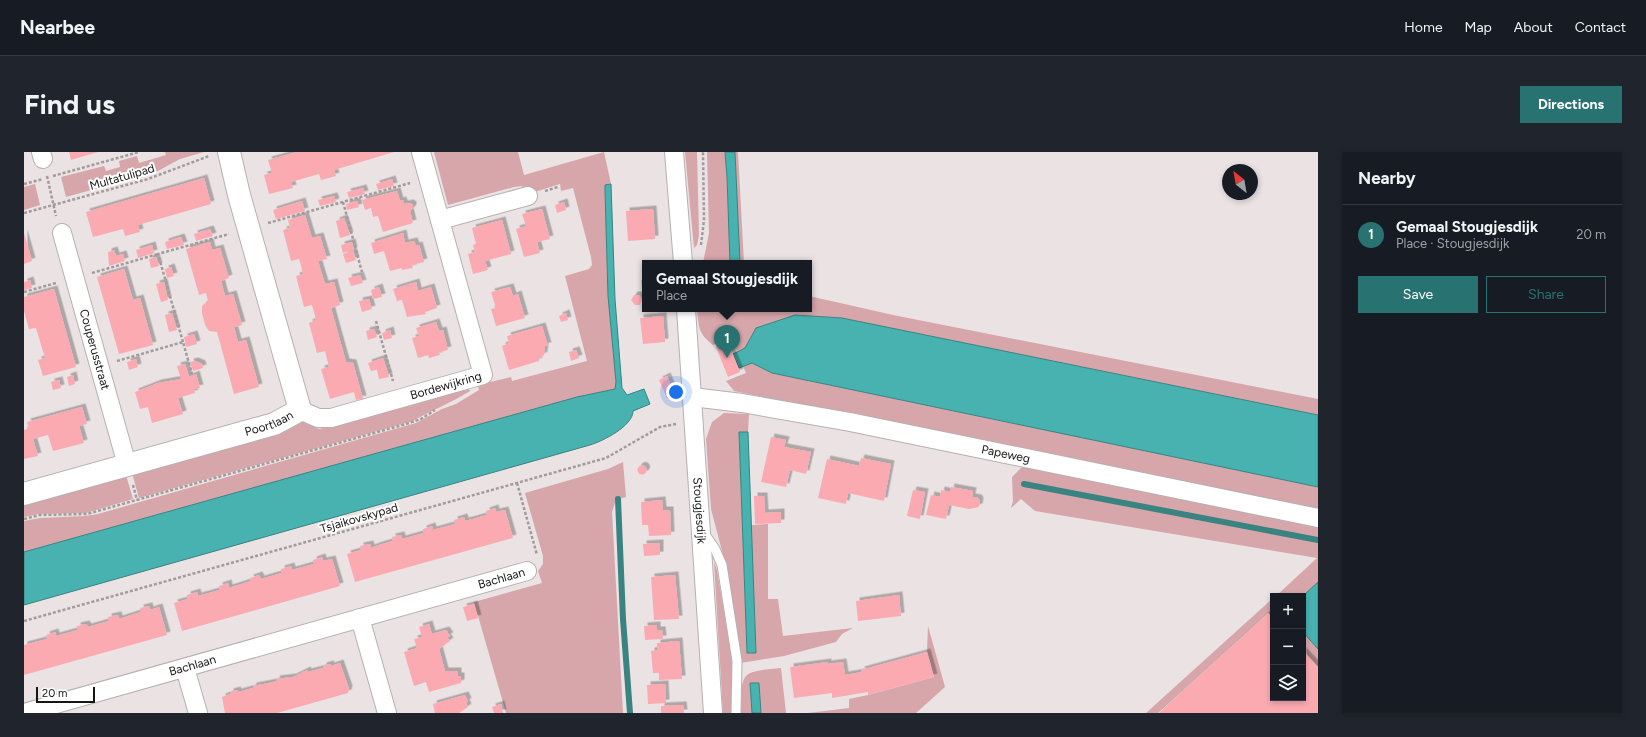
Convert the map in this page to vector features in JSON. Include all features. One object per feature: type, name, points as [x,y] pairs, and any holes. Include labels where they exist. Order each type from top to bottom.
[{"type":"street","name":"Bordewijkring","points":[[300,410],[318,418],[331,418],[484,375],[421,152]]},
{"type":"street","points":[[674,152],[683,260]]},
{"type":"street","name":"Poortlaan","points":[[24,494],[274,424],[300,410],[239,195],[220,154]]},
{"type":"street","points":[[440,220],[528,196]]},
{"type":"street","name":"Couperusstraat","points":[[62,233],[127,465]]},
{"type":"street","name":"Stougjesdijk","points":[[686,312],[713,713]]},
{"type":"street","name":"Papeweg","points":[[692,397],[742,403],[850,422],[1318,518]]},
{"type":"street","name":"Bachlaan","points":[[24,713],[527,571]]},
{"type":"street","points":[[360,618],[387,713]]},
{"type":"street","points":[[185,668],[198,713]]},
{"type":"lane","points":[[701,529],[715,549],[722,565],[736,661],[736,713]]},
{"type":"path","name":"Multatulipad","points":[[24,184],[139,152]]},
{"type":"path","points":[[701,247],[704,232],[703,152]]},
{"type":"path","name":"Multatulipad","points":[[24,214],[148,179],[181,165],[220,154]]},
{"type":"path","points":[[47,177],[53,206]]},
{"type":"path","points":[[342,202],[362,272]]},
{"type":"path","points":[[376,322],[398,399]]},
{"type":"path","points":[[99,365],[183,342],[192,374]]},
{"type":"path","points":[[24,518],[40,515],[87,514],[406,424],[421,419],[438,408]]},
{"type":"path","name":"Tsjaikovskypad","points":[[24,621],[606,458],[663,426],[694,423]]},
{"type":"path","name":"Bachlaan","points":[[517,483],[538,560],[534,569],[527,571]]},
{"type":"shaded area","points":[[165,152],[204,152],[180,159],[156,172],[66,197],[61,177],[104,166],[106,171],[120,167],[119,161],[137,156],[139,163],[166,155]]},
{"type":"shaded area","points":[[434,152],[518,152],[524,175],[604,152],[611,184],[606,185],[605,191],[608,296],[616,382],[615,389],[577,397],[24,552],[24,521],[40,518],[98,514],[416,423],[442,409],[456,404],[479,390],[478,385],[511,377],[512,381],[587,361],[565,276],[589,269],[592,265],[573,188],[561,191],[560,184],[525,195],[522,186],[514,187],[448,205]]},
{"type":"shaded area","points":[[685,152],[697,152],[699,235],[697,245],[694,248]]},
{"type":"shaded area","points":[[707,152],[725,152],[730,260],[704,260],[709,233]]},
{"type":"shaded area","points":[[735,152],[738,152],[744,260],[740,260]]},
{"type":"shaded area","points":[[35,184],[40,205],[24,210],[24,187]]},
{"type":"shaded area","points":[[812,297],[893,315],[1318,399],[1318,415],[842,318],[795,315],[756,328],[745,348],[737,351],[732,337],[713,345],[704,337],[700,330],[697,312],[812,312]]},
{"type":"shaded area","points":[[752,363],[772,373],[1318,487],[1318,511],[734,391],[726,381],[746,373],[743,366]]},
{"type":"shaded area","points":[[468,388],[470,391],[413,421],[139,498],[132,473],[302,421],[319,429]]},
{"type":"shaded area","points":[[724,413],[749,414],[748,432],[739,432],[747,653],[756,653],[751,525],[768,524],[768,599],[778,599],[783,636],[853,628],[842,634],[836,642],[784,656],[740,663],[727,570],[711,509],[706,439],[712,422]]},
{"type":"shaded area","points":[[623,462],[626,497],[616,500],[612,512],[623,713],[506,713],[474,602],[542,583],[538,571],[543,564],[543,556],[525,493],[608,469]]},
{"type":"shaded area","points":[[1023,466],[1318,526],[1318,582],[1306,593],[1279,593],[1317,558],[1035,511],[1021,499],[1011,508],[1013,501],[1012,477]]},
{"type":"shaded area","points":[[126,475],[133,499],[86,513],[39,514],[24,517],[24,503]]},
{"type":"shaded area","points":[[714,562],[717,570],[733,665],[733,713],[723,713]]},
{"type":"shaded area","points":[[1270,601],[1270,615],[1268,613],[1158,713],[1146,713]]},
{"type":"shaded area","points":[[928,626],[945,687],[916,713],[808,713],[849,708],[849,699],[934,677],[927,652]]},
{"type":"shaded area","points":[[1306,635],[1318,649],[1318,667],[1306,654]]},
{"type":"shaded area","points":[[781,668],[786,713],[761,713],[759,683],[750,684],[752,713],[741,713],[742,689],[743,682],[746,677],[750,673],[757,671]]},
{"type":"water","points":[[725,152],[735,152],[740,260],[730,260]]},
{"type":"water","points":[[611,184],[615,299],[622,388],[627,395],[644,389],[650,404],[633,411],[632,417],[623,427],[602,440],[590,445],[24,605],[24,552],[577,397],[615,389],[616,382],[608,296],[605,191],[605,185]]},
{"type":"water","points":[[795,315],[842,318],[1318,415],[1318,487],[772,373],[752,363],[739,368],[733,354],[745,348],[756,328]]},
{"type":"water","points":[[739,432],[748,432],[756,653],[747,653]]},
{"type":"water","points":[[1318,582],[1318,649],[1306,635],[1306,593]]},
{"type":"water","points":[[750,683],[759,683],[761,713],[752,713]]},
{"type":"building","points":[[69,152],[98,152],[71,160]]},
{"type":"building","points":[[297,152],[394,152],[334,170],[336,176],[321,180],[319,174],[291,182],[293,188],[269,194],[264,175],[272,173],[268,160]]},
{"type":"building","points":[[204,178],[211,204],[138,225],[140,232],[125,236],[123,229],[93,237],[86,212]]},
{"type":"building","points":[[392,179],[394,186],[378,190],[376,184]]},
{"type":"building","points":[[363,188],[365,194],[349,198],[347,192]]},
{"type":"building","points":[[397,191],[400,201],[403,200],[404,204],[410,203],[413,205],[413,208],[410,211],[413,223],[383,232],[378,216],[373,217],[371,208],[365,210],[362,200]]},
{"type":"building","points":[[334,196],[336,202],[320,206],[318,200]]},
{"type":"building","points":[[302,201],[305,211],[276,219],[273,210]]},
{"type":"building","points":[[357,201],[359,207],[347,210],[346,204]]},
{"type":"building","points":[[564,202],[566,210],[557,213],[555,205]]},
{"type":"building","points":[[542,209],[550,239],[537,242],[540,253],[524,257],[516,229],[526,226],[522,214]]},
{"type":"building","points":[[653,209],[655,239],[628,241],[626,211]]},
{"type":"building","points":[[305,215],[312,238],[320,236],[327,259],[318,261],[325,284],[334,282],[340,305],[331,308],[346,362],[353,363],[363,399],[356,400],[354,392],[330,399],[321,369],[329,367],[325,351],[317,353],[309,323],[316,320],[314,312],[312,305],[304,307],[296,276],[303,274],[301,266],[299,259],[291,261],[283,230],[290,228],[288,220]]},
{"type":"building","points":[[344,218],[350,235],[340,238],[336,221]]},
{"type":"building","points":[[502,220],[511,254],[485,261],[488,270],[473,274],[468,254],[475,252],[473,245],[476,244],[472,228]]},
{"type":"building","points":[[210,229],[213,236],[196,241],[194,234]]},
{"type":"building","points":[[24,233],[32,261],[24,264]]},
{"type":"building","points":[[403,233],[405,243],[414,241],[416,246],[419,245],[424,262],[412,265],[413,268],[402,270],[402,268],[390,271],[384,251],[374,254],[371,243]]},
{"type":"building","points":[[181,237],[184,245],[167,249],[165,242]]},
{"type":"building","points":[[210,242],[212,250],[220,248],[229,278],[221,281],[225,296],[233,294],[242,325],[234,327],[238,342],[246,340],[259,387],[234,394],[217,332],[209,331],[205,325],[202,306],[208,301],[206,293],[199,295],[186,249]]},
{"type":"building","points":[[352,242],[354,250],[343,253],[341,245]]},
{"type":"building","points":[[152,245],[154,253],[138,258],[136,250]]},
{"type":"building","points":[[114,250],[116,256],[123,254],[125,261],[109,266],[108,252]]},
{"type":"building","points":[[353,251],[356,260],[346,263],[343,254]]},
{"type":"building","points":[[156,257],[159,266],[151,268],[149,259]]},
{"type":"building","points":[[171,267],[174,276],[167,278],[165,269]]},
{"type":"building","points":[[124,269],[133,300],[140,298],[153,345],[119,354],[97,277]]},
{"type":"building","points":[[360,275],[363,283],[351,286],[348,278]]},
{"type":"building","points":[[30,280],[32,288],[24,290],[24,282]]},
{"type":"building","points":[[164,282],[168,300],[161,302],[156,284]]},
{"type":"building","points":[[416,282],[418,291],[431,287],[437,308],[425,312],[426,314],[407,317],[402,300],[397,301],[393,289]]},
{"type":"building","points":[[379,287],[382,297],[373,299],[371,290]]},
{"type":"building","points":[[510,287],[513,296],[518,294],[525,318],[496,326],[491,309],[496,308],[491,292]]},
{"type":"building","points":[[54,289],[76,367],[43,376],[38,360],[45,358],[36,328],[29,329],[24,311],[24,297]]},
{"type":"building","points":[[634,295],[639,295],[642,300],[640,305],[635,305],[631,300]]},
{"type":"building","points":[[369,299],[372,309],[362,312],[359,301]]},
{"type":"building","points":[[172,313],[177,330],[169,332],[165,315]]},
{"type":"building","points":[[566,313],[568,320],[561,322],[559,316]]},
{"type":"building","points":[[663,316],[665,342],[643,344],[640,318]]},
{"type":"building","points":[[436,322],[439,331],[443,330],[448,350],[439,352],[440,355],[429,358],[428,355],[418,358],[412,338],[419,336],[416,328]]},
{"type":"building","points":[[542,326],[548,346],[545,346],[544,355],[539,358],[539,361],[509,370],[502,346],[509,343],[507,336]]},
{"type":"building","points":[[374,329],[377,337],[368,340],[366,331]]},
{"type":"building","points":[[390,330],[392,338],[384,340],[382,333]]},
{"type":"building","points":[[194,334],[197,344],[186,347],[184,337]]},
{"type":"building","points":[[728,342],[740,372],[728,377],[716,347]]},
{"type":"building","points":[[576,350],[579,358],[571,361],[569,352]]},
{"type":"building","points":[[383,358],[389,377],[379,379],[377,370],[371,371],[368,363]]},
{"type":"building","points":[[136,359],[138,367],[129,370],[127,362]]},
{"type":"building","points":[[195,361],[202,364],[203,368],[193,371],[190,362]]},
{"type":"building","points":[[185,364],[189,377],[196,374],[200,388],[194,389],[195,393],[178,398],[183,414],[152,423],[148,407],[140,409],[135,392],[158,383],[181,379],[177,366]]},
{"type":"building","points":[[73,375],[75,384],[69,386],[67,377]]},
{"type":"building","points":[[667,376],[675,395],[667,398],[659,380]]},
{"type":"building","points":[[59,380],[61,388],[53,390],[51,382]]},
{"type":"building","points":[[82,407],[87,424],[79,426],[84,443],[53,451],[48,435],[33,439],[38,456],[24,459],[24,430],[29,428],[27,422]]},
{"type":"building","points":[[771,437],[786,440],[784,447],[811,452],[806,474],[790,470],[786,487],[761,482]]},
{"type":"building","points":[[861,458],[891,464],[884,501],[848,493],[846,504],[818,498],[827,459],[859,466]]},
{"type":"building","points":[[642,465],[647,470],[642,475],[637,470]]},
{"type":"building","points":[[951,487],[973,491],[972,497],[978,498],[980,501],[979,507],[969,509],[949,505],[946,519],[926,515],[931,495],[940,497],[941,490],[950,492]]},
{"type":"building","points":[[913,490],[925,492],[920,519],[907,516]]},
{"type":"building","points":[[754,496],[764,496],[765,513],[781,512],[781,523],[755,524]]},
{"type":"building","points":[[662,500],[663,510],[670,510],[671,535],[649,536],[648,525],[642,525],[641,502]]},
{"type":"building","points":[[495,508],[496,512],[505,510],[513,538],[355,582],[347,554],[361,550],[360,546],[370,544],[371,548],[393,541],[392,537],[401,535],[402,539],[424,533],[423,529],[432,526],[433,530],[455,524],[454,520],[464,517],[465,521],[487,515],[486,511]]},
{"type":"building","points":[[660,543],[660,555],[644,556],[643,544]]},
{"type":"building","points":[[322,557],[323,561],[332,559],[340,586],[182,631],[174,603],[188,599],[187,595],[197,592],[198,596],[220,590],[219,586],[228,583],[229,588],[251,581],[250,578],[259,575],[261,579],[282,573],[281,569],[291,566],[292,570],[314,564],[313,560]]},
{"type":"building","points":[[675,575],[679,619],[654,620],[651,577]]},
{"type":"building","points":[[899,595],[901,616],[858,621],[856,601]]},
{"type":"building","points":[[474,604],[478,618],[467,621],[463,607]]},
{"type":"building","points":[[149,606],[150,610],[159,607],[167,635],[24,675],[24,645],[47,639],[46,635],[55,632],[56,636],[78,630],[77,626],[86,624],[88,627],[109,621],[108,617],[118,615],[119,619],[141,612],[140,608]]},
{"type":"building","points":[[1268,613],[1270,615],[1270,701],[1306,701],[1306,654],[1318,667],[1318,713],[1159,713]]},
{"type":"building","points":[[429,624],[432,634],[446,630],[450,636],[447,637],[450,641],[439,649],[445,671],[458,671],[458,676],[461,676],[461,683],[429,692],[426,682],[414,686],[404,652],[417,648],[414,639],[422,637],[419,627]]},
{"type":"building","points":[[657,625],[657,630],[662,630],[663,639],[645,640],[644,626]]},
{"type":"building","points":[[679,641],[682,679],[659,680],[659,673],[653,673],[651,651],[657,650],[657,643]]},
{"type":"building","points":[[927,652],[934,677],[868,695],[868,692],[832,698],[832,693],[794,698],[790,667],[828,662],[828,664],[843,662],[845,675],[862,672],[861,670]]},
{"type":"building","points":[[340,663],[349,689],[348,693],[277,713],[225,713],[222,697],[230,694],[230,692],[237,690],[238,692],[253,688],[253,686],[277,681],[276,679],[293,677],[307,670],[308,672],[323,668],[323,666],[330,664],[331,666]]},
{"type":"building","points":[[665,684],[666,703],[648,704],[647,685]]},
{"type":"building","points":[[465,695],[468,701],[466,703],[468,707],[459,713],[435,713],[433,704]]},
{"type":"building","points":[[501,704],[503,713],[494,713],[492,707]]},
{"type":"building","points":[[683,705],[684,713],[661,713],[661,706]]},
{"type":"waterway","points":[[1024,484],[1318,540]]},
{"type":"waterway","points":[[618,499],[623,619],[630,713]]},
{"type":"place","name":"Gemaal Stougjesdijk","points":[[727,358]]}]
